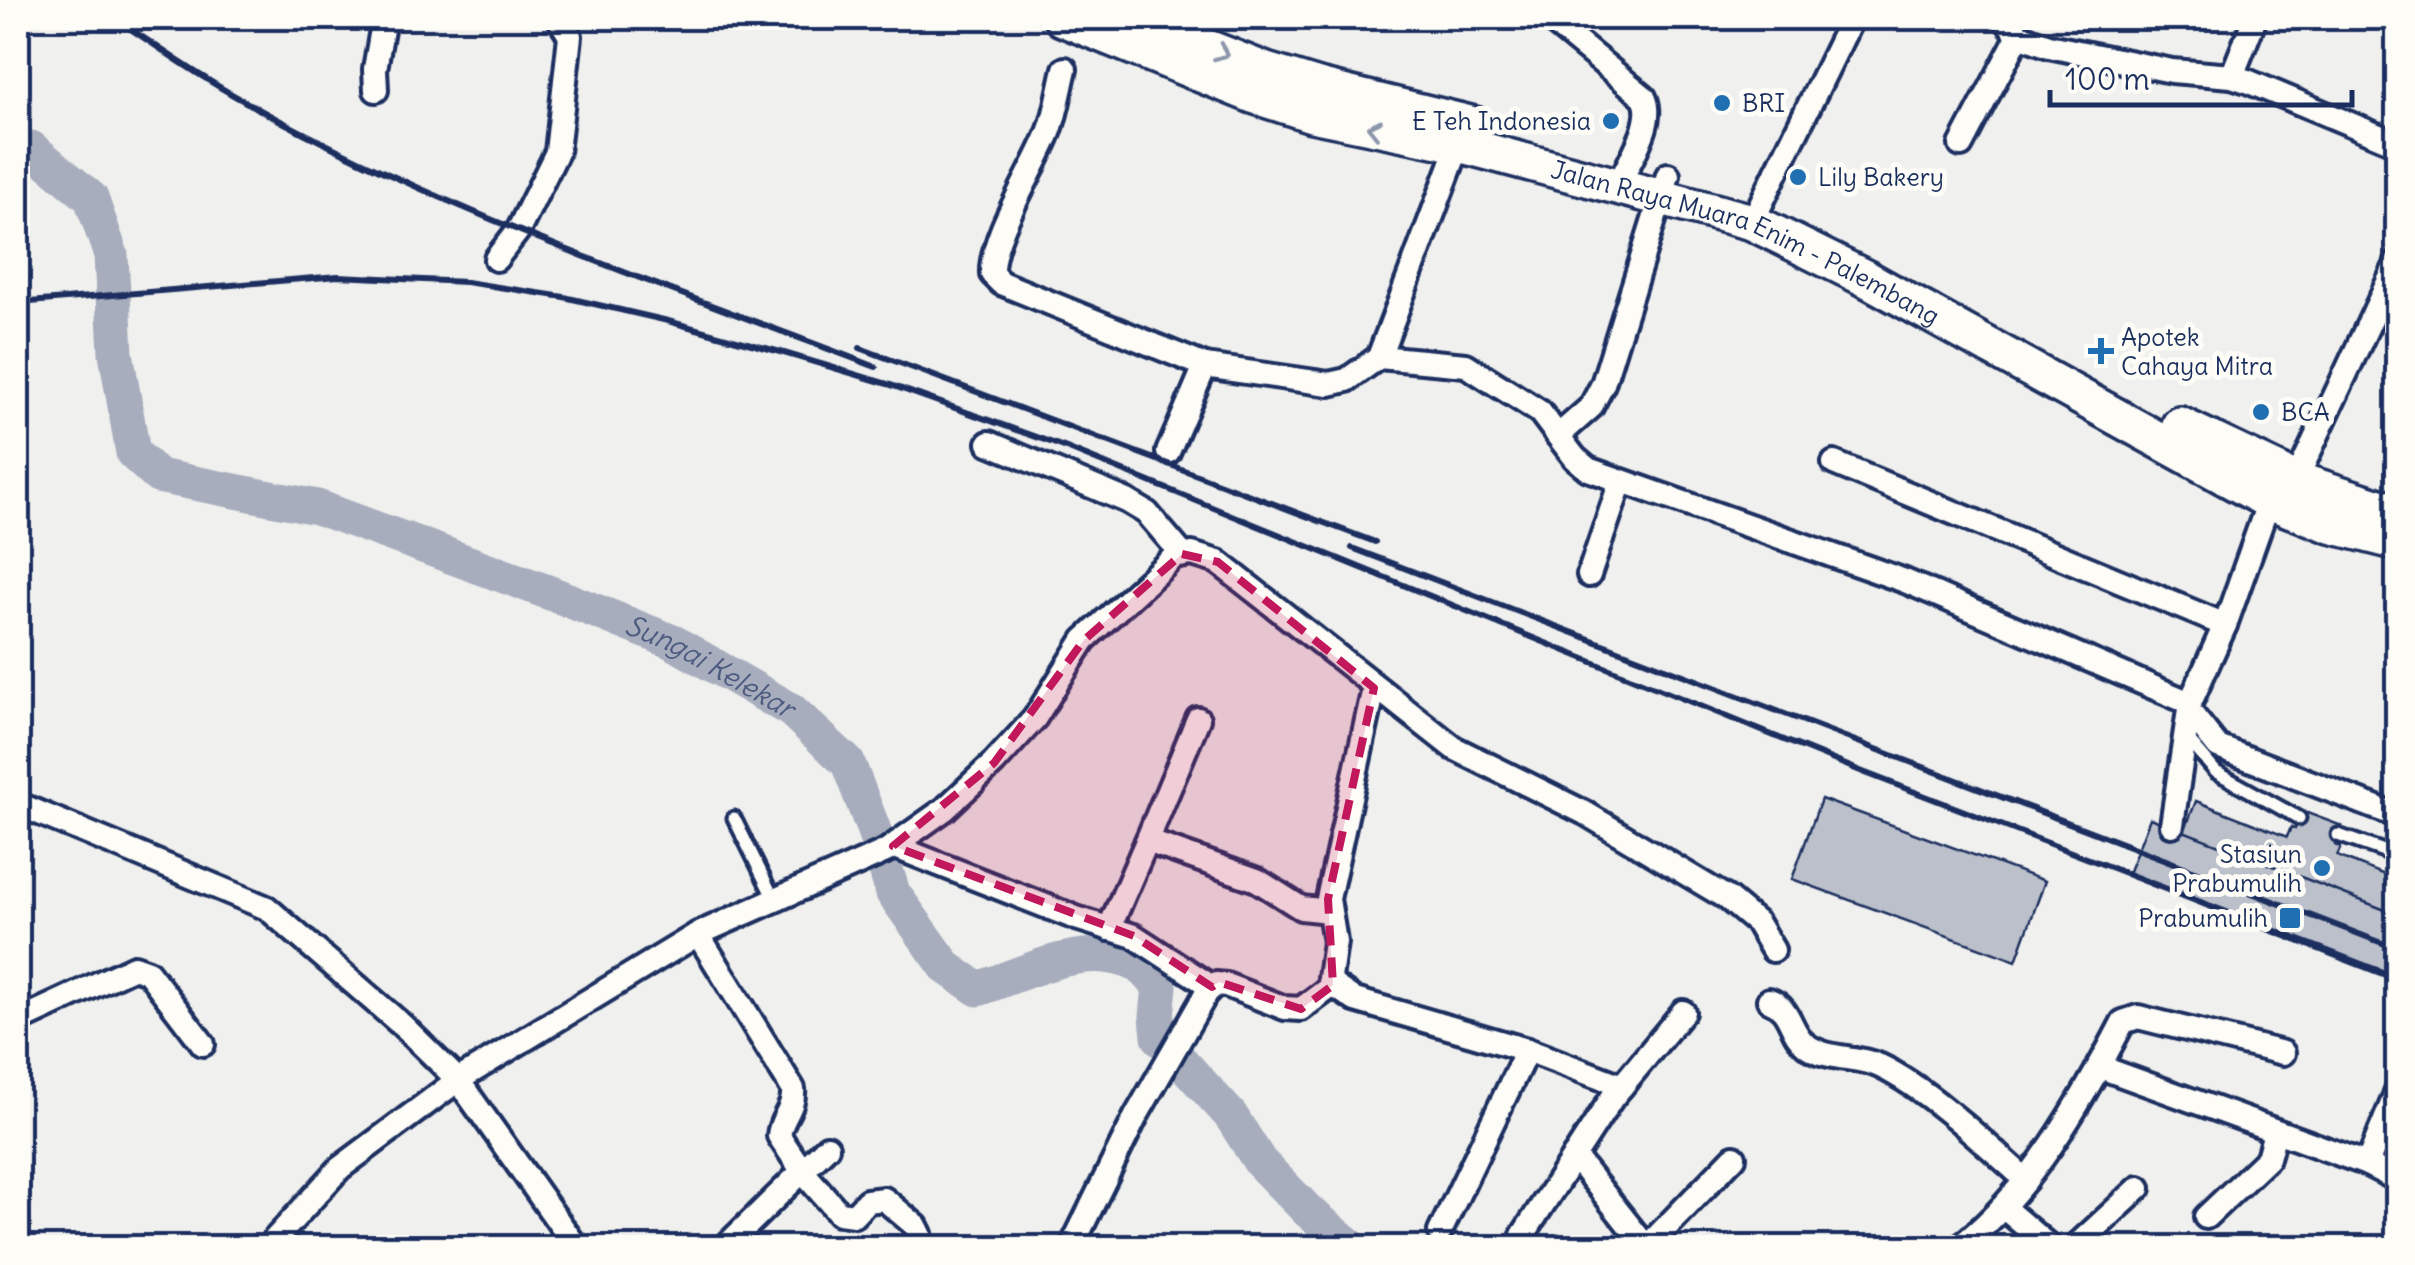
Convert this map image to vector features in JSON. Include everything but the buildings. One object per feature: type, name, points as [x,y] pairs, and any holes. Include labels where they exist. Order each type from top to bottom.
[{"type":"main road","name":"Jalan Raya Muara Enim - Palembang","points":[[1062,18],[1252,95],[1312,114],[1460,132]]},
{"type":"main road","name":"Jalan Raya Muara Enim - Palembang","points":[[1132,18],[1266,71],[1460,132],[1757,212],[1867,279],[2283,490],[2331,525],[2398,542]]},
{"type":"main road","name":"Jalan Raya Muara Enim - Palembang","points":[[2283,490],[2398,513]]},
{"type":"street","points":[[376,90],[374,69],[384,18]]},
{"type":"street","points":[[496,259],[519,229],[558,152],[570,36],[559,18]]},
{"type":"street","points":[[1548,18],[1644,97],[1648,118],[1623,174]]},
{"type":"street","points":[[1757,212],[1852,18]]},
{"type":"street","points":[[2232,76],[2255,18]]},
{"type":"street","points":[[1961,145],[2012,26],[2049,46],[2172,71],[2232,76],[2398,144]]},
{"type":"street","points":[[1065,69],[1050,130],[1013,206],[992,274],[1001,283],[1206,366],[1329,384],[1347,380],[1379,357],[1460,132]]},
{"type":"street","points":[[1558,436],[1591,407],[1603,384],[1665,186]]},
{"type":"street","points":[[2172,824],[2190,708],[2283,490],[2398,261]]},
{"type":"street","points":[[1379,357],[1466,365],[1540,412],[1588,469],[1905,581],[2190,708],[2218,748],[2398,816]]},
{"type":"street","points":[[1168,452],[1206,366]]},
{"type":"street","points":[[989,443],[1147,513],[1182,554]]},
{"type":"street","points":[[1834,464],[2225,625]]},
{"type":"street","points":[[1589,574],[1621,481]]},
{"type":"street","points":[[267,1248],[340,1168],[458,1080],[698,934],[863,863],[890,849],[945,808],[1035,718],[1084,640],[1174,556],[1182,554],[1218,562],[1454,748],[1585,813],[1727,898],[1757,923],[1773,950]]},
{"type":"street","points":[[1374,688],[1328,899],[1335,942],[1330,978],[1333,985],[1355,1000],[1527,1050],[1622,1086]]},
{"type":"street","points":[[1108,929],[1198,720]]},
{"type":"street","points":[[18,804],[267,908],[403,1026],[458,1080],[577,1248]]},
{"type":"street","points":[[1147,841],[1257,880],[1301,908],[1330,911]]},
{"type":"street","points":[[890,849],[1134,936],[1212,987]]},
{"type":"street","points":[[698,934],[793,1089],[793,1108],[779,1129],[779,1136],[802,1172],[839,1213],[854,1215],[867,1202],[884,1200],[916,1226],[920,1234],[916,1248]]},
{"type":"street","points":[[18,1022],[134,967],[148,972],[203,1044]]},
{"type":"street","points":[[1071,1248],[1136,1116],[1206,992],[1226,985],[1285,1008],[1302,1009],[1333,985]]},
{"type":"street","points":[[1768,1000],[1787,1012],[1804,1044],[1820,1053],[1877,1065],[1892,1073],[1971,1130],[2026,1180]]},
{"type":"street","points":[[1524,1235],[1622,1086],[1683,1012]]},
{"type":"street","points":[[1958,1248],[1990,1223],[2026,1180],[2100,1067],[2123,1022],[2138,1017],[2284,1053]]},
{"type":"street","points":[[1440,1232],[1527,1050]]},
{"type":"street","points":[[2100,1067],[2367,1164],[2398,1180]]},
{"type":"street","points":[[2367,1164],[2398,1089]]},
{"type":"street","points":[[2206,1217],[2268,1158],[2276,1132]]},
{"type":"street","points":[[724,1248],[828,1147]]},
{"type":"street","points":[[1574,1156],[1647,1248],[1734,1158]]},
{"type":"street","points":[[2074,1248],[2139,1188]]},
{"type":"street","points":[[2003,1208],[2051,1248]]},
{"type":"lane","points":[[2186,737],[2216,772],[2299,818]]},
{"type":"lane","points":[[734,818],[775,901]]},
{"type":"lane","points":[[2338,835],[2398,856]]},
{"type":"highlighted area","points":[[1182,554],[1218,562],[1374,688],[1328,899],[1333,985],[1301,1009],[1219,982],[1212,987],[1134,936],[893,846],[994,763],[1084,640]]},
{"type":"waterway","name":"Sungai Kelekar","points":[[18,151],[31,148],[91,198],[111,255],[116,353],[133,453],[158,476],[317,507],[553,594],[673,642],[791,710],[848,763],[893,893],[947,968],[978,989],[1077,957],[1117,958],[1140,967],[1160,986],[1159,1037],[1231,1116],[1260,1162],[1308,1211],[1353,1248]]},
{"type":"railway","points":[[114,18],[235,96],[388,174],[550,243],[876,367]]},
{"type":"railway","points":[[18,303],[338,276],[466,282],[564,297],[784,353],[888,384],[1064,447],[1863,772],[2398,978]]},
{"type":"railway","points":[[860,348],[1375,542]]},
{"type":"railway","points":[[1352,548],[2398,949]]},
{"type":"place","name":"BRI","points":[[1722,103]]},
{"type":"place","name":"E Teh Indonesia","points":[[1611,121]]},
{"type":"place","name":"Lily Bakery","points":[[1798,177]]},
{"type":"place","name":"Apotek Cahaya Mitra","points":[[2101,351]]},
{"type":"place","name":"BCA","points":[[2261,412]]},
{"type":"place","name":"Stasiun Prabumulih","points":[[2322,868]]},
{"type":"place","name":"Prabumulih","points":[[2290,918]]}]
